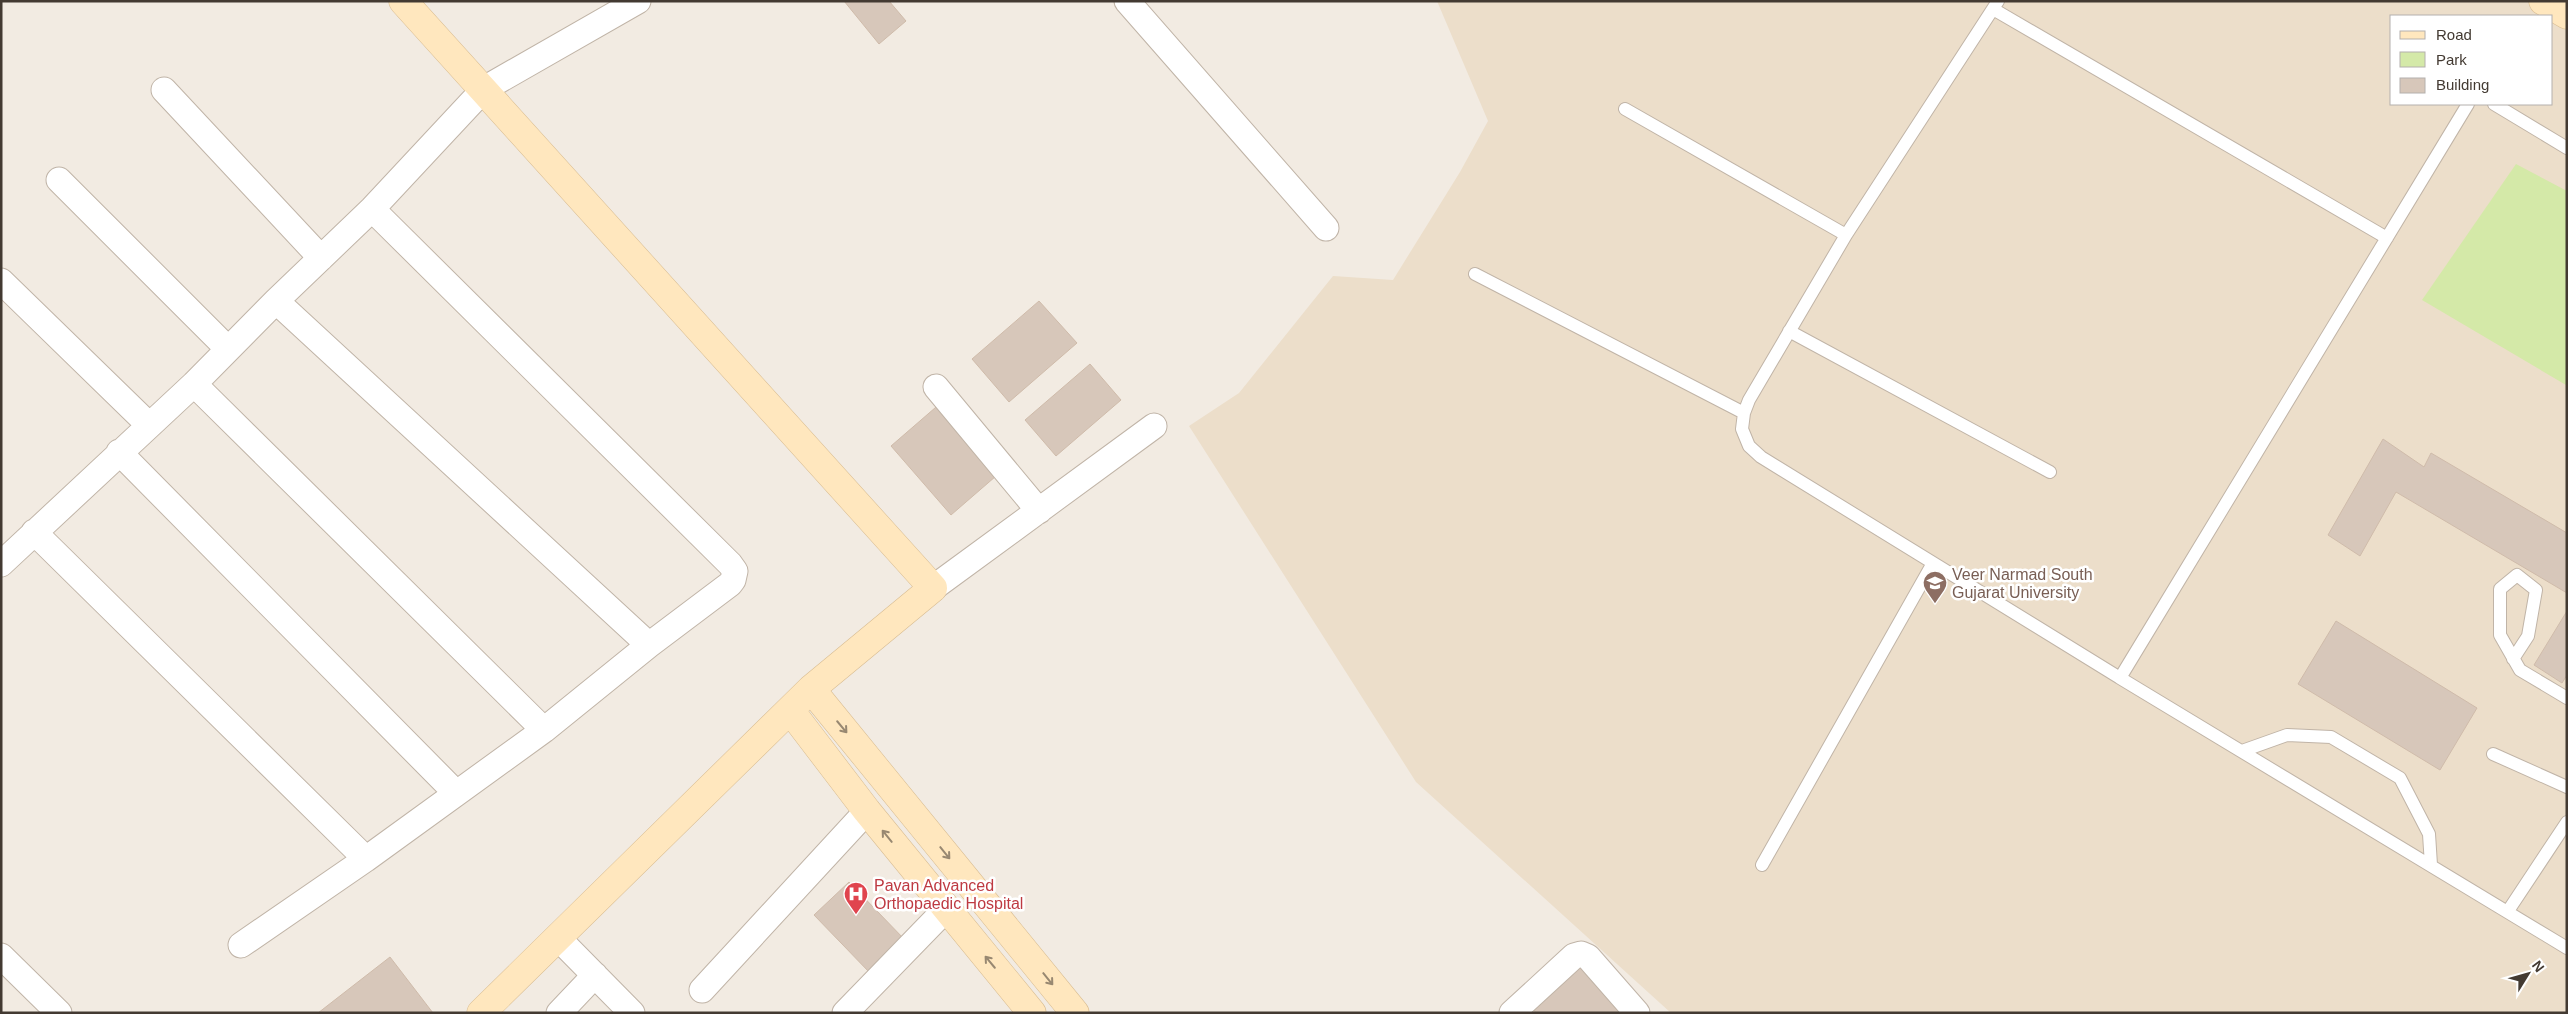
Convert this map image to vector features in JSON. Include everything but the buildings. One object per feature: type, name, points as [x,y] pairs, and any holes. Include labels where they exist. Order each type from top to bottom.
[{"type":"street","points":[[403,1],[933,588]]},
{"type":"street","points":[[1,564],[194,384],[276,300],[372,209],[484,89],[638,1]]},
{"type":"street","points":[[1127,1],[1326,228]]},
{"type":"street","points":[[2543,1],[2567,15]]},
{"type":"street","points":[[164,90],[321,258]]},
{"type":"street","points":[[59,180],[228,349]]},
{"type":"street","points":[[241,945],[366,859],[544,730],[649,645],[730,584],[735,571],[372,209]]},
{"type":"street","points":[[1,281],[149,424]]},
{"type":"street","points":[[276,300],[649,645]]},
{"type":"street","points":[[194,384],[544,730]]},
{"type":"street","points":[[936,387],[1039,511]]},
{"type":"street","points":[[481,1013],[811,690],[933,588],[1154,426]]},
{"type":"street","points":[[119,452],[456,793]]},
{"type":"street","points":[[34,532],[366,859]]},
{"type":"street","points":[[811,690],[1076,1013]]},
{"type":"street","points":[[790,710],[1024,1010]]},
{"type":"street","points":[[702,990],[867,811]]},
{"type":"street","points":[[844,1013],[946,909]]},
{"type":"street","points":[[558,938],[632,1013]]},
{"type":"street","points":[[1519,1010],[1574,956],[1581,954],[1588,957],[1637,1013]]},
{"type":"street","points":[[1,956],[59,1013]]},
{"type":"street","points":[[559,1013],[594,975]]},
{"type":"lane","points":[[2387,238],[1995,5],[1846,235],[1749,400],[1744,414],[1742,429],[1749,446],[1760,456],[2120,678],[2567,948]]},
{"type":"lane","points":[[2120,678],[2467,105]]},
{"type":"lane","points":[[2496,105],[2567,148]]},
{"type":"lane","points":[[1625,109],[1846,235]]},
{"type":"lane","points":[[1475,274],[1744,414]]},
{"type":"lane","points":[[1789,331],[2050,472]]},
{"type":"lane","points":[[1762,865],[1933,563]]},
{"type":"lane","points":[[2513,659],[2528,636],[2536,590],[2517,575],[2500,589],[2500,635],[2513,659],[2520,670],[2567,698]]},
{"type":"lane","points":[[2242,751],[2287,735],[2331,737],[2400,778],[2429,834],[2431,865]]},
{"type":"lane","points":[[2493,754],[2567,787]]},
{"type":"lane","points":[[2508,911],[2567,822]]},
{"type":"shaded area","name":"Veer Narmad South Gujarat University","points":[[1437,1],[2567,1],[2567,1013],[1671,1013],[1416,782],[1189,426],[1239,393],[1333,276],[1393,280],[1460,172],[1488,121]]},
{"type":"green space","points":[[2516,164],[2567,191],[2566,385],[2422,300]]},
{"type":"place","name":"Veer Narmad South Gujarat University","points":[[1935,604]]},
{"type":"place","name":"Pavan Advanced Orthopaedic Hospital","points":[[856,915]]}]
